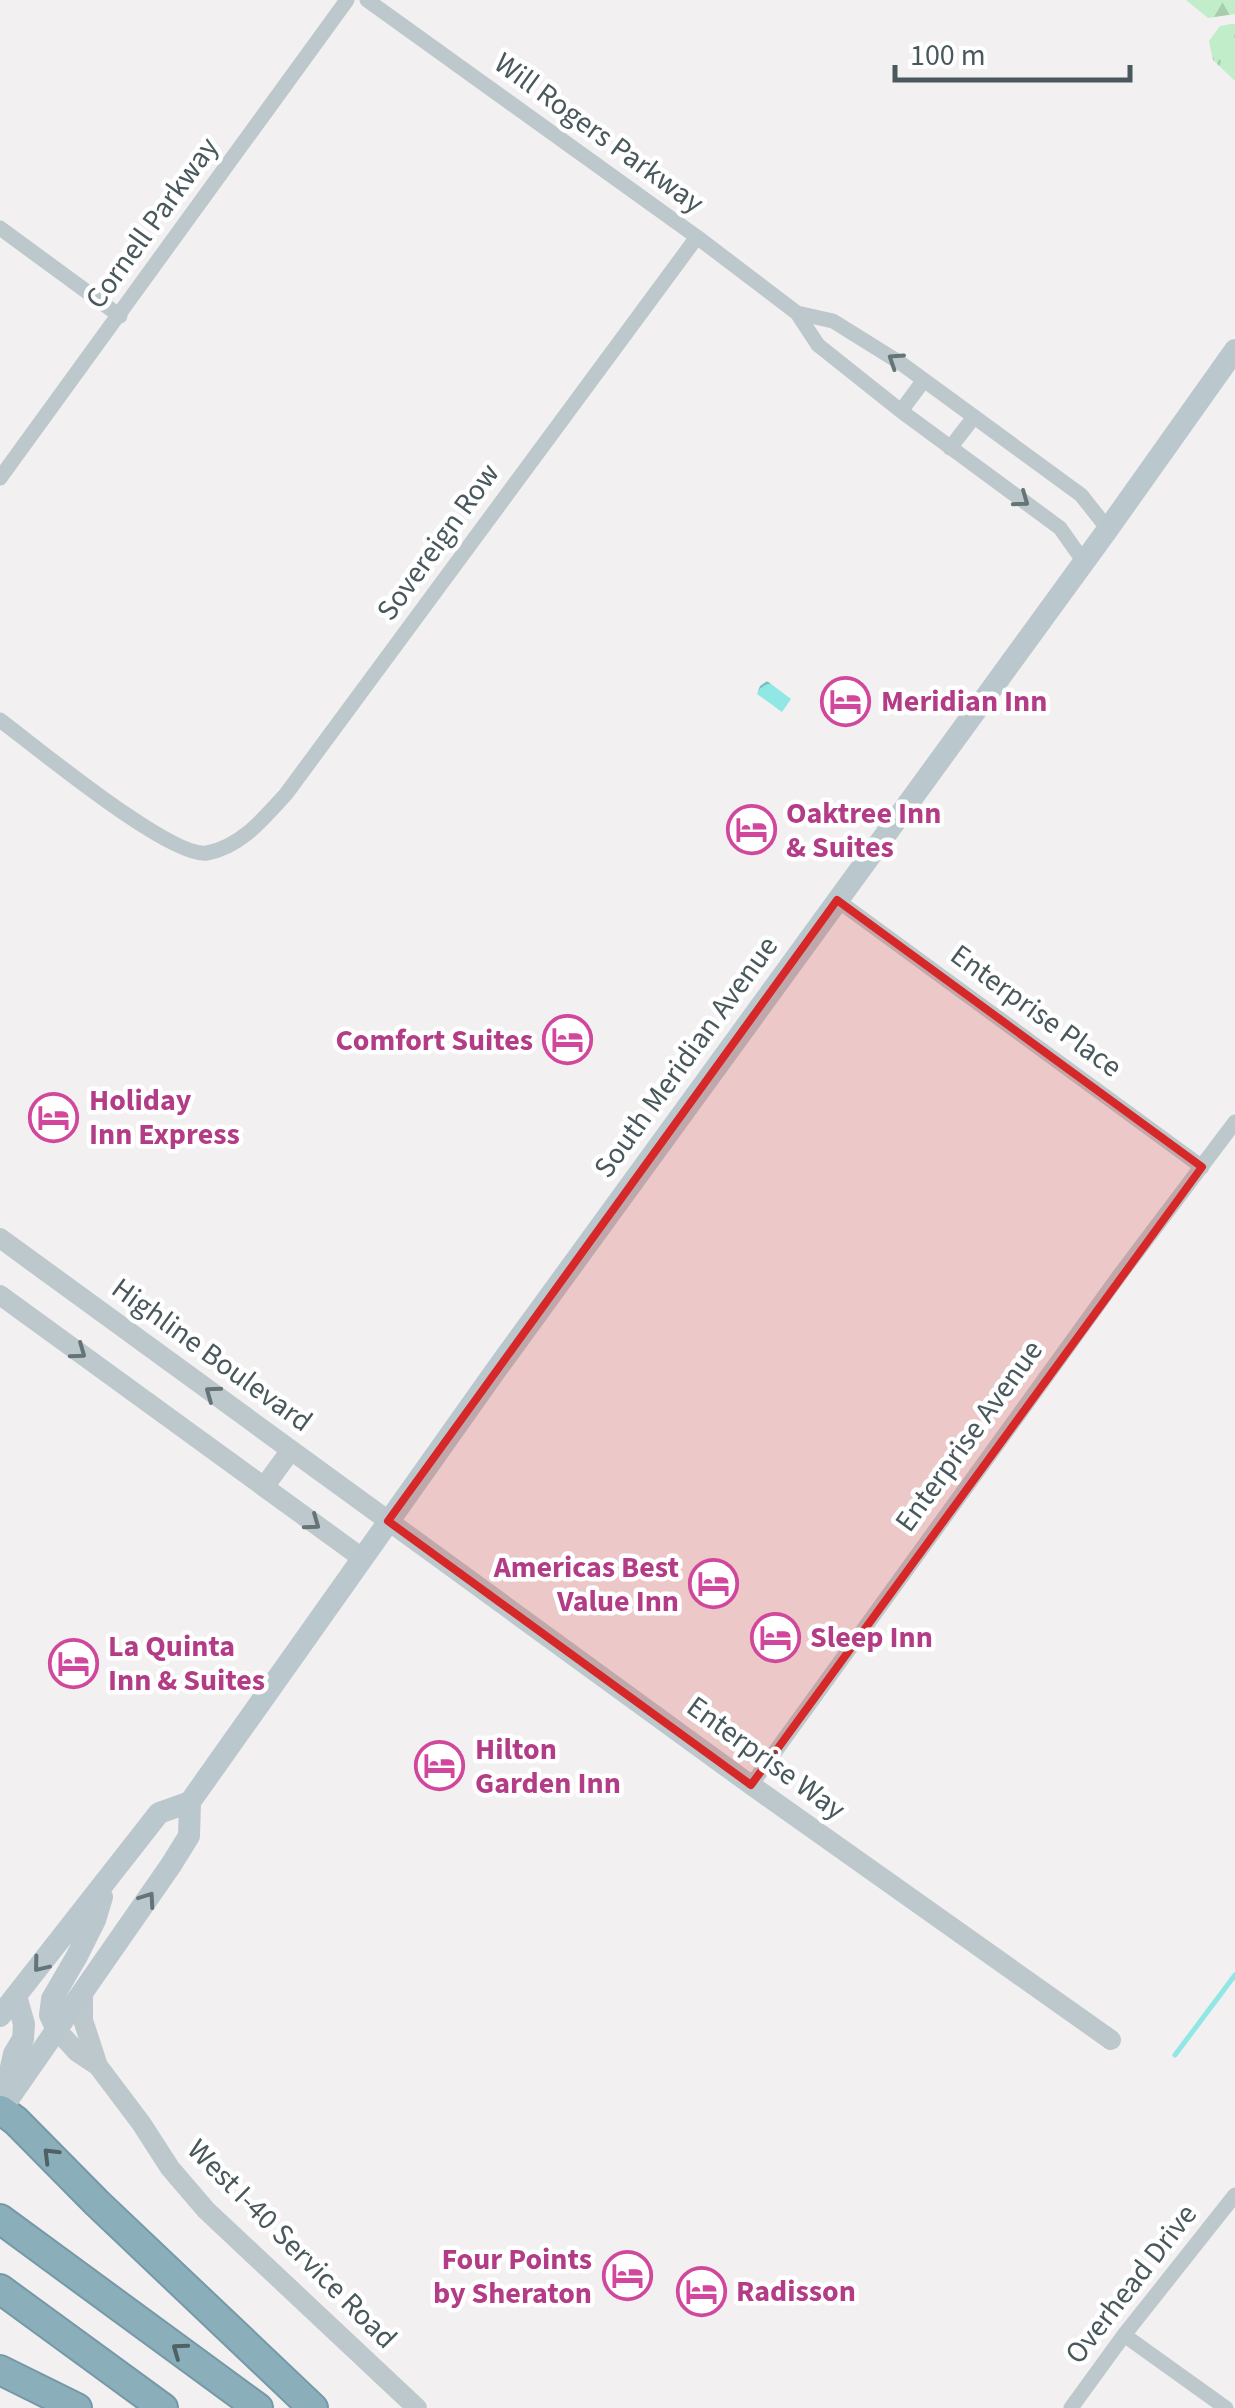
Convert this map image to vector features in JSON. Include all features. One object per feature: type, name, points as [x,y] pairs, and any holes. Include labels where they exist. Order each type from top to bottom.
[{"type":"highway","points":[[2,2107],[313,2408]]},
{"type":"highway","points":[[0,2219],[258,2408]]},
{"type":"highway","points":[[0,2288],[164,2408]]},
{"type":"highway","points":[[0,2370],[77,2408]]},
{"type":"main road","name":"South Meridian Avenue","points":[[2,2107],[190,1836],[190,1802],[388,1521],[1235,350]]},
{"type":"main road","name":"South Meridian Avenue","points":[[0,2016],[158,1813],[190,1802]]},
{"type":"main road","points":[[57,2030],[50,2015],[52,1999],[95,1920],[108,1880]]},
{"type":"main road","points":[[2,2107],[24,2024],[16,1996]]},
{"type":"street","name":"Cornell Parkway","points":[[0,478],[347,0]]},
{"type":"street","name":"Will Rogers Parkway","points":[[367,0],[798,313],[818,345],[1060,528],[1084,562]]},
{"type":"street","points":[[0,228],[120,316]]},
{"type":"street","name":"Sovereign Row","points":[[0,720],[165,840],[202,854],[230,846],[286,794],[697,237]]},
{"type":"street","name":"Will Rogers Parkway","points":[[798,313],[833,321],[902,364],[1082,494],[1108,529]]},
{"type":"street","points":[[901,411],[924,380]]},
{"type":"street","points":[[950,448],[974,417]]},
{"type":"street","name":"Enterprise Place","points":[[837,900],[1202,1167]]},
{"type":"street","name":"Enterprise Avenue","points":[[751,1785],[1235,1122]]},
{"type":"street","name":"Highline Boulevard","points":[[0,1238],[388,1521]]},
{"type":"street","points":[[0,1295],[362,1558]]},
{"type":"street","points":[[264,1487],[291,1450]]},
{"type":"street","name":"Enterprise Way","points":[[388,1521],[1111,2040]]},
{"type":"street","name":"West I-40 Service Road","points":[[83,1994],[83,2020],[98,2066]]},
{"type":"street","name":"West I-40 Service Road","points":[[57,2030],[67,2043],[98,2066],[198,2201],[417,2408]]},
{"type":"street","name":"Overhead Drive","points":[[1071,2408],[1124,2334],[1235,2195]]},
{"type":"street","points":[[1124,2334],[1226,2408]]},
{"type":"highlighted area","points":[[837,900],[1202,1167],[751,1785],[388,1521]]},
{"type":"green space","points":[[1186,0],[1235,0],[1235,14],[1208,18]]},
{"type":"green space","points":[[1235,24],[1235,81],[1213,60],[1209,41],[1220,26]]},
{"type":"water","points":[[767,681],[791,699],[782,712],[757,694]]},
{"type":"waterway","points":[[1175,2055],[1235,1975]]},
{"type":"place","name":"Meridian Inn","points":[[846,701]]},
{"type":"place","name":"Oaktree Inn & Suites","points":[[751,830]]},
{"type":"place","name":"Comfort Suites","points":[[568,1040]]},
{"type":"place","name":"Holiday Inn Express","points":[[54,1117]]},
{"type":"place","name":"Americas Best Value Inn","points":[[714,1584]]},
{"type":"place","name":"Sleep Inn","points":[[775,1637]]},
{"type":"place","name":"La Quinta Inn & Suites","points":[[73,1663]]},
{"type":"place","name":"Hilton Garden Inn","points":[[440,1766]]},
{"type":"place","name":"Four Points by Sheraton","points":[[627,2276]]},
{"type":"place","name":"Radisson","points":[[701,2291]]}]
